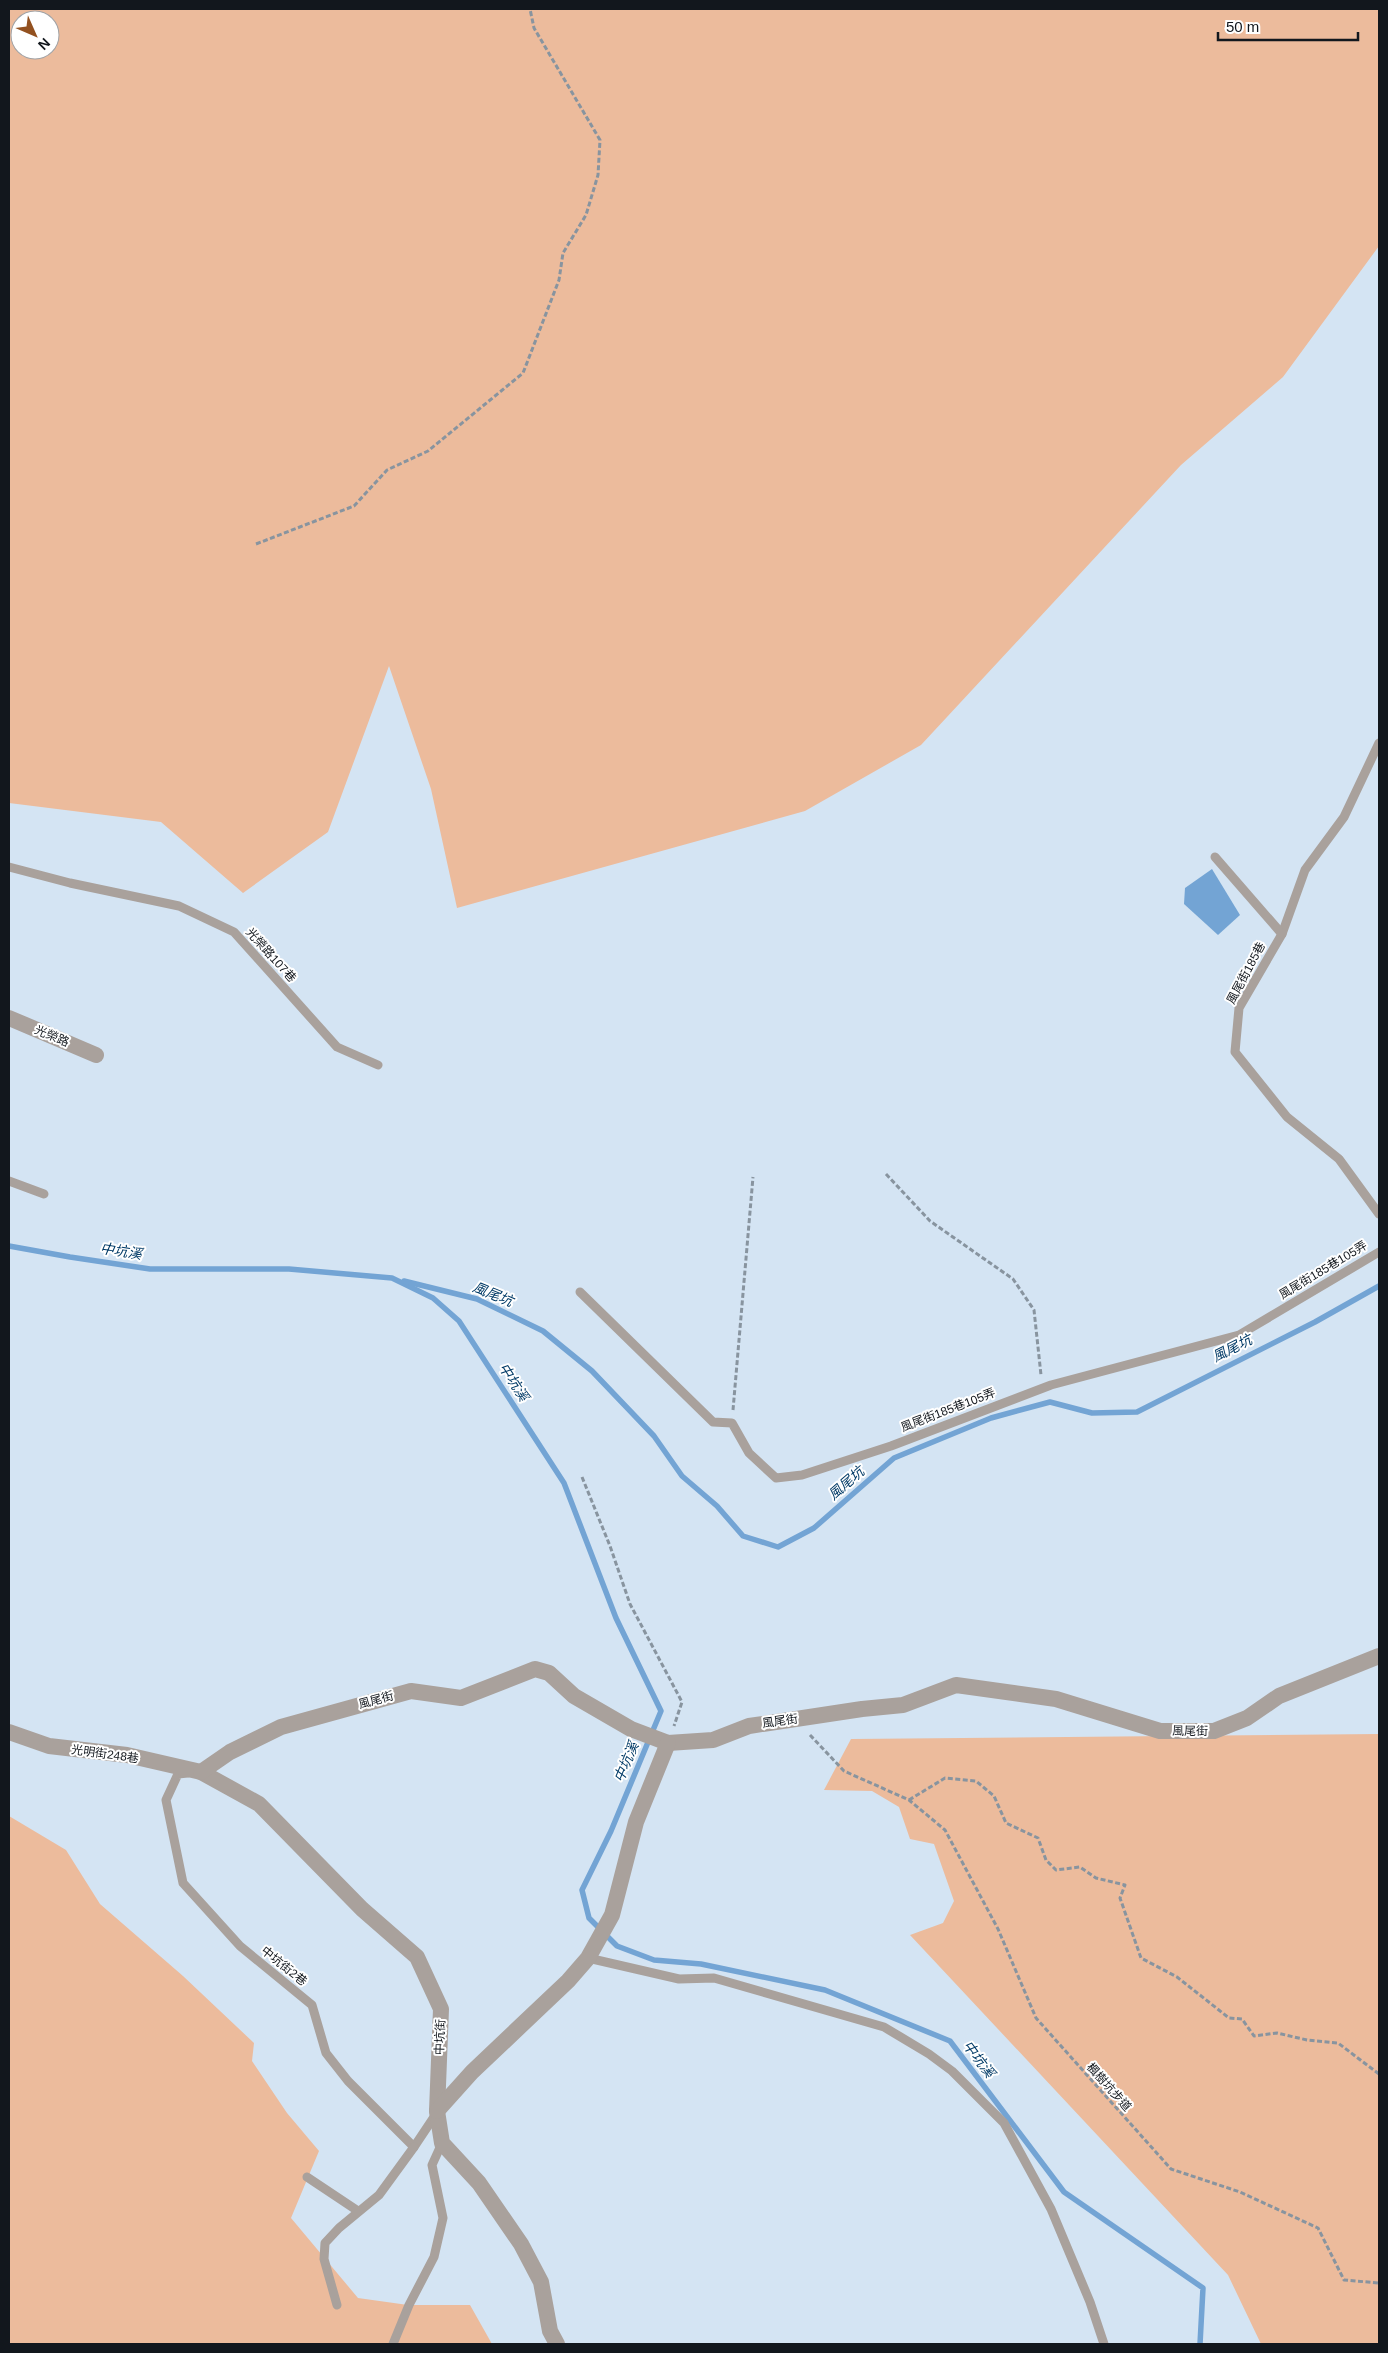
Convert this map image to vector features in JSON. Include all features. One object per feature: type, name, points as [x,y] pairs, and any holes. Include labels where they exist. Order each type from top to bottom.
[{"type":"street","name":"光榮路","points":[[9,1018],[96,1055]]},
{"type":"street","name":"風尾街","points":[[201,1772],[230,1752],[281,1727],[411,1691],[461,1698],[535,1669],[549,1673],[574,1696],[631,1729],[668,1743],[713,1740],[749,1726],[862,1708],[902,1705],[956,1686],[1056,1699],[1160,1730],[1214,1731],[1247,1718],[1279,1696],[1379,1656]]},
{"type":"street","name":"光明街248巷","points":[[9,1732],[49,1746],[127,1755],[201,1772]]},
{"type":"street","points":[[437,2112],[472,2072],[568,1981],[588,1958],[612,1915],[636,1822],[668,1743]]},
{"type":"street","name":"中坑街","points":[[201,1772],[259,1804],[362,1909],[417,1957],[441,2009],[437,2112],[442,2143]]},
{"type":"street","points":[[442,2143],[479,2183],[520,2244],[541,2282],[550,2331],[557,2344]]},
{"type":"lane","name":"風尾街185巷","points":[[1379,743],[1344,817],[1304,870],[1282,934],[1239,1008],[1235,1052],[1287,1117],[1339,1159],[1379,1214]]},
{"type":"lane","points":[[1215,857],[1282,934]]},
{"type":"lane","name":"光榮路107巷","points":[[9,867],[70,884],[179,906],[234,932],[337,1048],[378,1065]]},
{"type":"lane","points":[[9,1181],[44,1194]]},
{"type":"lane","name":"風尾街185巷105弄","points":[[732,1423],[749,1453],[776,1478],[802,1476],[890,1446],[1043,1388],[1239,1335],[1379,1252]]},
{"type":"lane","points":[[580,1292],[714,1422],[732,1423]]},
{"type":"lane","name":"中坑街2巷","points":[[201,1772],[178,1774],[166,1800],[183,1882],[240,1946],[312,2005],[326,2053],[348,2081],[414,2147]]},
{"type":"lane","points":[[588,1958],[679,1980],[714,1978],[884,2027],[929,2054],[952,2071],[1004,2123],[1051,2209],[1090,2302],[1104,2344]]},
{"type":"lane","points":[[337,2306],[324,2259],[325,2243],[379,2195],[437,2112]]},
{"type":"lane","points":[[393,2344],[409,2305],[434,2257],[443,2218],[432,2165],[442,2143]]},
{"type":"lane","points":[[307,2177],[358,2212]]},
{"type":"path","points":[[256,544],[354,506],[387,470],[428,451],[523,372],[559,280],[563,253],[586,214],[598,174],[600,140],[534,28],[530,9]]},
{"type":"path","points":[[886,1174],[930,1221],[1013,1279],[1034,1310],[1043,1388]]},
{"type":"path","points":[[732,1423],[753,1177]]},
{"type":"path","points":[[582,1477],[610,1546],[630,1604],[682,1702],[668,1743]]},
{"type":"path","name":"楓樹坑步道","points":[[796,1720],[844,1771],[910,1800],[945,1830],[998,1929],[1036,2018],[1171,2169],[1240,2192],[1318,2228],[1344,2280],[1379,2283]]},
{"type":"path","points":[[910,1800],[946,1778],[976,1782],[994,1796],[1006,1824],[1038,1838],[1046,1860],[1056,1870],[1080,1867],[1096,1878],[1125,1885],[1120,1898],[1141,1958],[1177,1977],[1229,2018],[1242,2019],[1254,2036],[1277,2033],[1307,2040],[1338,2042],[1379,2074]]},
{"type":"shaded area","points":[[9,9],[1379,9],[1379,246],[1283,377],[1181,465],[921,745],[805,811],[457,908],[431,789],[389,666],[328,832],[243,893],[161,822],[9,803]]},
{"type":"shaded area","points":[[1379,1734],[1379,2344],[1261,2344],[1228,2275],[910,1935],[943,1923],[954,1901],[934,1844],[910,1839],[899,1807],[872,1791],[824,1790],[851,1739]]},
{"type":"shaded area","points":[[9,1816],[66,1850],[100,1904],[183,1976],[254,2043],[252,2061],[287,2113],[319,2151],[291,2218],[358,2298],[408,2305],[470,2305],[492,2344],[9,2344]]},
{"type":"water","points":[[1212,869],[1240,915],[1218,935],[1184,904],[1185,888]]},
{"type":"waterway","name":"中坑溪","points":[[9,1246],[150,1269],[289,1269],[392,1278],[433,1298],[459,1321],[564,1483],[616,1618],[661,1711],[611,1831],[582,1890],[589,1918],[617,1946],[654,1960],[701,1964],[825,1990],[950,2041],[1064,2192],[1203,2288],[1200,2344]]},
{"type":"waterway","name":"風尾坑","points":[[404,1281],[477,1299],[543,1331],[592,1371],[654,1436],[682,1476],[717,1506],[743,1536],[778,1547],[814,1528],[894,1458],[991,1418],[1050,1402],[1092,1413],[1137,1412],[1315,1322],[1379,1286]]}]
